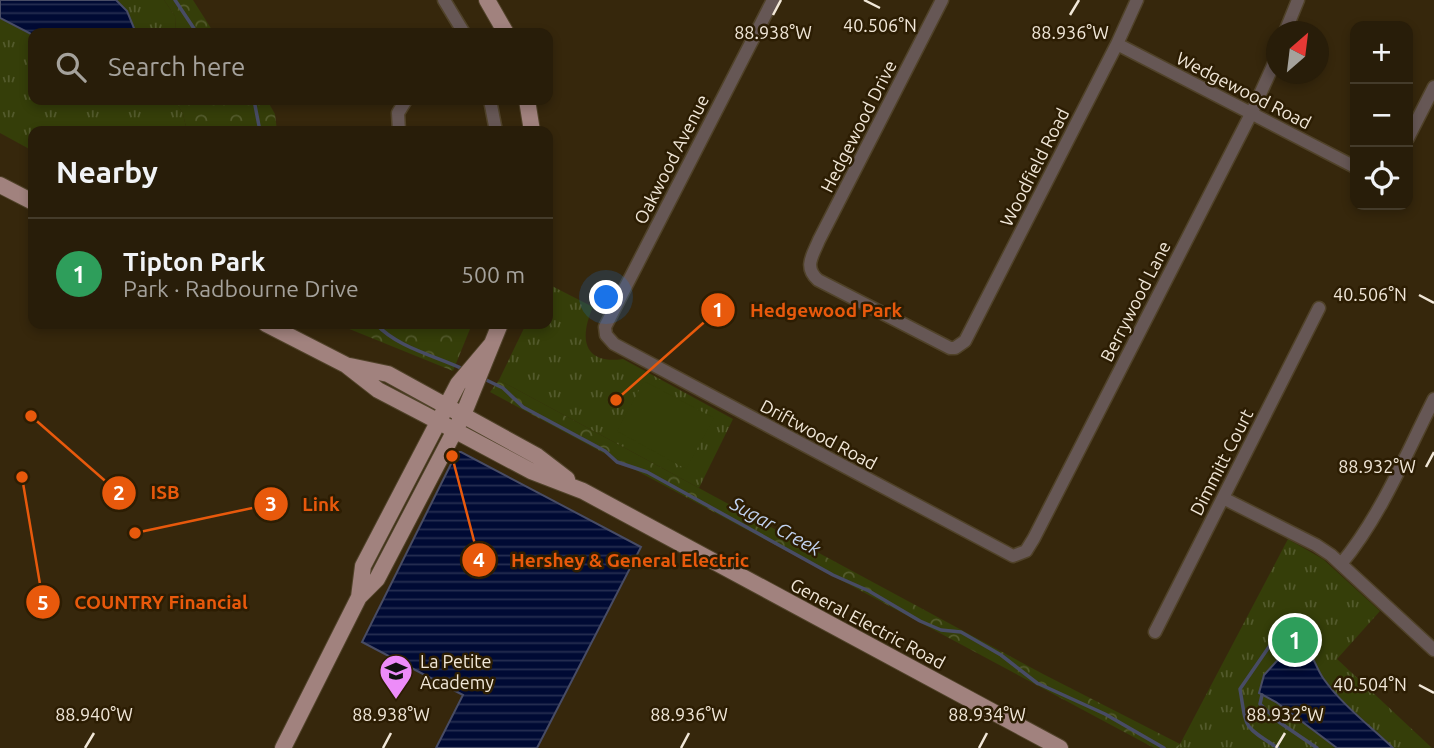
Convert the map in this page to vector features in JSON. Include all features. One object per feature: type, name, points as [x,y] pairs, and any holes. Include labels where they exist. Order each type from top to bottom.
[{"type":"main road","points":[[487,0],[503,28]]},
{"type":"main road","points":[[528,105],[531,126]]},
{"type":"main road","points":[[0,185],[28,199]]},
{"type":"main road","name":"General Electric Road","points":[[277,329],[346,365],[378,390],[531,471],[583,491],[1060,748]]},
{"type":"main road","points":[[283,748],[359,597],[376,579],[455,431],[473,394],[498,329]]},
{"type":"main road","points":[[359,597],[363,566],[458,384],[491,345]]},
{"type":"main road","name":"General Electric Road","points":[[346,365],[388,374],[447,405],[537,456],[583,491]]},
{"type":"street","points":[[444,0],[461,28]]},
{"type":"street","name":"Oakwood Avenue","points":[[606,335],[604,327],[773,0]]},
{"type":"street","name":"Hedgewood Drive","points":[[942,0],[819,240],[810,260],[810,269],[818,280],[943,346],[958,347]]},
{"type":"street","name":"Woodfield Road","points":[[958,347],[965,341],[978,317],[1137,0]]},
{"type":"street","points":[[1289,21],[1298,0]]},
{"type":"street","name":"Wedgewood Road","points":[[1117,44],[1350,164]]},
{"type":"street","name":"Berrywood Lane","points":[[1020,555],[1034,538],[1266,81]]},
{"type":"street","points":[[1413,128],[1434,87]]},
{"type":"street","points":[[398,126],[398,113],[402,105]]},
{"type":"street","points":[[491,105],[495,126]]},
{"type":"street","name":"Dimmitt Court","points":[[1156,632],[1319,308]]},
{"type":"street","name":"Driftwood Road","points":[[606,335],[614,344],[849,470],[1009,555],[1020,555]]},
{"type":"street","points":[[1341,564],[1366,531],[1434,399]]},
{"type":"street","points":[[1223,498],[1316,545],[1341,564],[1434,650]]},
{"type":"green space","points":[[0,0],[164,0],[175,16],[176,28],[28,28],[28,105],[178,105],[186,126],[28,126],[28,148],[0,133]]},
{"type":"green space","points":[[164,0],[193,0],[211,28],[176,28],[175,16]]},
{"type":"green space","points":[[178,105],[270,105],[275,114],[276,126],[186,126]]},
{"type":"green space","points":[[553,287],[593,307],[586,329],[588,347],[592,353],[599,358],[623,359],[733,419],[699,488],[499,380],[524,329],[553,329]]},
{"type":"green space","points":[[349,329],[470,329],[453,371]]},
{"type":"green space","points":[[499,380],[1043,674],[1180,744],[1228,748],[1154,748],[490,392]]},
{"type":"green space","points":[[644,381],[714,418],[686,469],[617,431]]},
{"type":"green space","points":[[1288,539],[1323,559],[1380,611],[1337,659],[1432,748],[1178,748]]},
{"type":"water","points":[[0,0],[116,0],[127,11],[134,28],[28,28],[28,32],[0,18]]},
{"type":"water","points":[[457,452],[641,547],[537,748],[436,748],[463,695],[362,642]]},
{"type":"water","points":[[1294,642],[1308,651],[1323,678],[1339,697],[1393,748],[1337,748],[1276,702],[1259,693],[1264,675]]},
{"type":"waterway","name":"Sugar Creek","points":[[175,0],[194,28]]},
{"type":"waterway","name":"Sugar Creek","points":[[255,105],[259,126]]},
{"type":"waterway","name":"Sugar Creek","points":[[382,329],[406,345],[465,370]]},
{"type":"waterway","name":"Sugar Creek","points":[[482,378],[503,388],[523,407],[605,451],[617,462],[647,472],[920,621],[941,630],[961,632],[1001,655],[1037,683],[1105,714],[1164,748]]},
{"type":"waterway","points":[[1273,641],[1240,689],[1248,725],[1278,748]]},
{"type":"waterway","points":[[1262,695],[1260,704],[1279,722],[1317,748]]},
{"type":"place","name":"Hedgewood Park","points":[[616,400]]},
{"type":"place","name":"ISB","points":[[31,416]]},
{"type":"place","name":"Hershey & General Electric","points":[[452,456]]},
{"type":"place","name":"COUNTRY Financial","points":[[22,477]]},
{"type":"place","name":"Link","points":[[135,533]]},
{"type":"place","name":"Tipton Park","points":[[1295,640]]},
{"type":"place","name":"La Petite Academy","points":[[396,701]]}]
